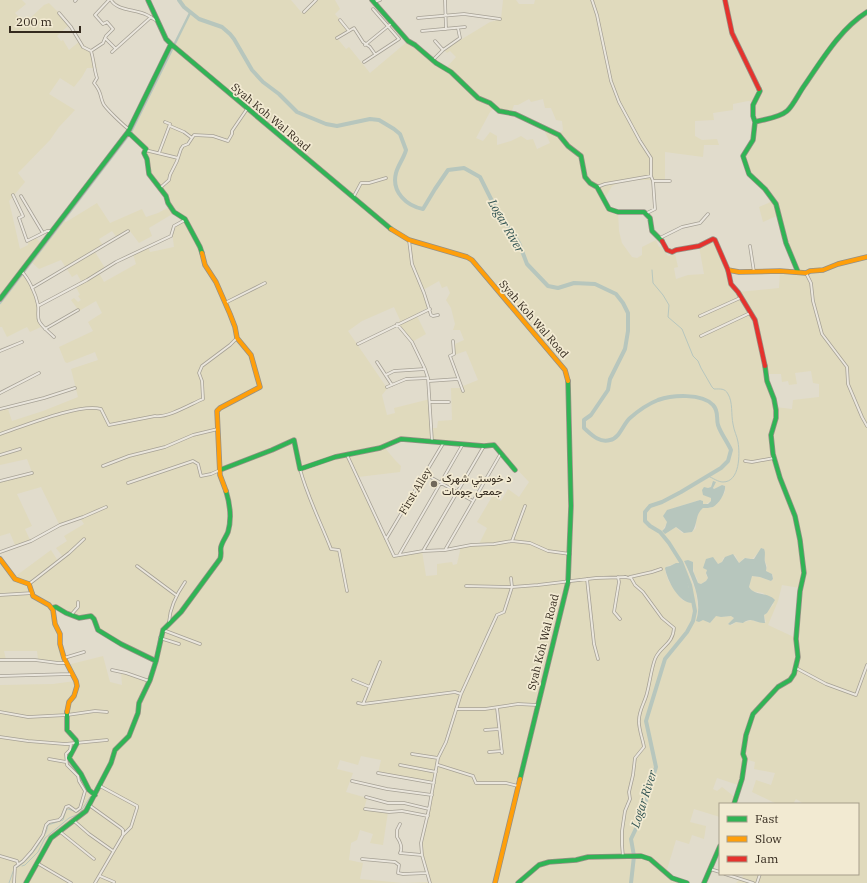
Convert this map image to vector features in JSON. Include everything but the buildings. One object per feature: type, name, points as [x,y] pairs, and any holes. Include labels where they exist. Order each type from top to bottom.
[{"type":"street","points":[[91,51],[103,42],[113,30],[107,22],[103,24],[95,15],[110,0],[118,7],[141,13],[158,21]]},
{"type":"street","name":"Syah Koh Wal Road","points":[[148,0],[166,39],[172,45],[397,234],[409,240],[467,257],[472,260],[565,370],[568,379],[570,554],[568,582],[495,883]]},
{"type":"street","points":[[304,12],[316,0]]},
{"type":"street","points":[[373,1],[380,0]]},
{"type":"street","points":[[445,0],[446,29]]},
{"type":"street","points":[[373,1],[408,41],[436,63],[451,72],[478,98],[490,103],[499,111],[515,114],[559,135],[568,146],[581,156],[585,177],[590,183],[597,187],[607,206],[611,210],[618,212],[647,213],[655,209],[653,181],[651,176],[651,158],[619,102],[611,81],[597,15],[592,0]]},
{"type":"street","points":[[725,0],[732,33],[760,91],[753,105],[753,116],[755,122],[754,135],[752,142],[743,156],[749,174],[761,186],[768,190],[769,195],[775,200],[785,242],[798,272]]},
{"type":"street","points":[[364,62],[399,39],[373,9]]},
{"type":"street","points":[[755,122],[786,112],[840,36],[856,19],[867,12]]},
{"type":"street","points":[[26,883],[51,838],[73,820],[82,815],[95,795],[111,763],[115,750],[129,736],[138,713],[139,702],[149,681],[163,630],[169,622],[181,612],[220,559],[222,553],[221,547],[225,539],[231,517],[225,489],[219,475],[217,411],[220,408],[260,388],[251,355],[237,338],[235,326],[216,282],[205,265],[200,247],[185,220],[174,212],[168,203],[166,196],[149,174],[147,159],[144,153],[146,149],[129,133],[111,111],[103,104],[100,91],[94,83],[97,78],[91,51],[83,47],[70,24],[59,13]]},
{"type":"street","points":[[418,18],[464,14],[500,18]]},
{"type":"street","points":[[112,52],[151,17]]},
{"type":"street","points":[[340,20],[349,31]]},
{"type":"street","points":[[365,45],[392,23]]},
{"type":"street","points":[[422,31],[466,27]]},
{"type":"street","points":[[337,38],[354,28],[365,45],[370,47],[375,54]]},
{"type":"street","points":[[435,58],[443,50],[460,38],[458,28]]},
{"type":"street","points":[[105,38],[115,48]]},
{"type":"street","points":[[435,41],[443,50]]},
{"type":"street","points":[[0,300],[129,133],[172,45]]},
{"type":"street","points":[[160,188],[169,180],[181,148],[188,144],[194,135],[205,135],[228,140],[232,134],[232,131],[247,109]]},
{"type":"street","points":[[165,122],[192,138]]},
{"type":"street","points":[[159,153],[170,126]]},
{"type":"street","points":[[145,150],[178,158]]},
{"type":"street","points":[[597,187],[651,176]]},
{"type":"street","points":[[353,198],[361,182],[369,183],[386,178]]},
{"type":"street","points":[[653,181],[670,181]]},
{"type":"street","points":[[13,195],[23,216],[19,218],[28,241],[43,233],[52,231]]},
{"type":"street","points":[[21,196],[43,233]]},
{"type":"street","points":[[647,213],[650,216],[652,231],[660,238],[665,248],[672,252],[699,246],[715,239],[728,270],[730,280],[756,323],[765,363],[767,381],[774,399],[776,414],[771,435],[774,458],[778,473],[795,516],[800,540],[804,573],[800,592],[796,639],[798,657],[796,668],[792,678],[778,687],[753,714],[746,735],[743,754],[745,759],[742,779],[734,803]]},
{"type":"street","points":[[660,238],[682,227],[700,223],[708,214]]},
{"type":"street","points":[[38,306],[87,280],[116,262],[171,236],[174,226],[185,220]]},
{"type":"street","points":[[32,288],[128,231]]},
{"type":"street","points":[[409,240],[412,264],[433,316],[438,315]]},
{"type":"street","points":[[750,246],[754,272]]},
{"type":"street","points":[[728,270],[739,272],[780,271],[806,273],[810,271],[824,270],[838,264],[867,256]]},
{"type":"street","points":[[22,272],[32,288],[38,306],[38,319],[45,329],[54,337]]},
{"type":"street","points":[[806,273],[811,283],[813,302],[822,334],[847,367],[848,384],[867,426]]},
{"type":"street","points":[[225,303],[265,283]]},
{"type":"street","points":[[700,316],[740,298]]},
{"type":"street","points":[[358,344],[430,309]]},
{"type":"street","points":[[45,329],[78,310]]},
{"type":"street","points":[[701,336],[750,313]]},
{"type":"street","points":[[397,324],[412,342],[426,369],[429,379],[432,442]]},
{"type":"street","points":[[0,434],[77,409],[102,409],[109,425],[155,416],[159,417],[175,412],[203,399],[202,381],[199,373],[202,366],[237,338]]},
{"type":"street","points":[[453,341],[454,354],[450,356],[463,391]]},
{"type":"street","points":[[0,352],[22,342]]},
{"type":"street","points":[[377,362],[392,385]]},
{"type":"street","points":[[386,375],[394,371],[426,369]]},
{"type":"street","points":[[0,394],[39,373]]},
{"type":"street","points":[[387,388],[406,379],[458,379]]},
{"type":"street","points":[[0,409],[44,398],[74,388]]},
{"type":"street","points":[[431,402],[449,402]]},
{"type":"street","points":[[103,466],[129,456],[165,447],[193,435],[218,429]]},
{"type":"street","points":[[300,469],[335,457],[380,448],[401,439],[484,446],[494,445],[515,470]]},
{"type":"street","points":[[128,483],[193,461],[198,464],[201,476],[211,474],[294,440],[302,478],[331,549],[339,550],[347,591]]},
{"type":"street","name":"First Alley","points":[[386,540],[444,442]]},
{"type":"street","points":[[399,555],[463,444]]},
{"type":"street","points":[[423,552],[484,446]]},
{"type":"street","points":[[0,455],[20,449]]},
{"type":"street","points":[[445,550],[501,453]]},
{"type":"street","points":[[347,455],[393,555],[512,541],[530,544],[548,551],[570,554]]},
{"type":"street","points":[[745,460],[752,462],[774,458]]},
{"type":"street","points":[[0,481],[32,473]]},
{"type":"street","points":[[426,474],[473,501]]},
{"type":"street","points":[[512,541],[525,506]]},
{"type":"street","points":[[0,552],[31,540],[60,525],[106,507]]},
{"type":"street","points":[[29,584],[69,553],[84,538]]},
{"type":"street","points":[[0,559],[15,579],[29,584]]},
{"type":"street","points":[[137,566],[176,595]]},
{"type":"street","points":[[625,577],[661,569]]},
{"type":"street","points":[[618,577],[619,582],[614,612],[620,619]]},
{"type":"street","points":[[466,586],[512,587],[588,579],[618,577],[631,578],[662,618],[674,628],[673,636],[655,659],[647,695],[638,722],[644,747],[635,758],[629,792],[630,799],[622,831],[622,844],[626,857]]},
{"type":"street","points":[[430,883],[422,854],[421,843],[432,796],[438,758],[446,742],[461,694],[494,620],[497,616],[504,612],[512,587],[511,578]]},
{"type":"street","points":[[588,579],[594,644],[598,659]]},
{"type":"street","points":[[169,622],[169,616],[176,595],[185,582]]},
{"type":"street","points":[[29,584],[32,593],[37,599],[52,608],[55,624],[60,634],[60,644],[64,658],[77,686],[74,696],[69,702],[67,715],[67,730],[77,743]]},
{"type":"street","points":[[0,595],[32,593]]},
{"type":"street","points":[[71,615],[78,607],[78,602]]},
{"type":"street","points":[[52,608],[56,607],[79,618],[91,616],[94,619],[98,630],[121,644],[155,660]]},
{"type":"street","points":[[163,630],[200,644]]},
{"type":"street","points":[[160,638],[179,644]]},
{"type":"street","points":[[64,658],[84,652]]},
{"type":"street","points":[[0,660],[36,660],[58,664],[67,662]]},
{"type":"street","points":[[363,704],[380,662]]},
{"type":"street","points":[[796,668],[826,684],[856,695],[867,665]]},
{"type":"street","points":[[112,670],[149,681]]},
{"type":"street","points":[[0,676],[71,673]]},
{"type":"street","points":[[353,680],[370,687]]},
{"type":"street","points":[[358,703],[363,704],[455,692],[461,694]]},
{"type":"street","points":[[456,709],[485,709],[518,704],[537,705]]},
{"type":"street","points":[[489,752],[502,752],[497,708]]},
{"type":"street","points":[[0,712],[28,717],[67,715],[95,711],[107,712]]},
{"type":"street","points":[[485,730],[499,729]]},
{"type":"street","points":[[0,737],[28,741],[72,744],[107,740]]},
{"type":"street","points":[[77,743],[69,758],[71,763],[80,771],[89,790],[95,795]]},
{"type":"street","points":[[14,883],[15,867],[32,851],[43,835],[46,825],[49,822],[59,820],[62,817],[66,807],[69,806],[76,811],[80,808],[85,791],[79,781],[78,776],[66,762],[66,754],[70,750],[72,744]]},
{"type":"street","points":[[412,754],[438,758]]},
{"type":"street","points":[[49,759],[66,762]]},
{"type":"street","points":[[438,764],[473,776],[476,783],[506,783],[518,786]]},
{"type":"street","points":[[400,765],[436,772]]},
{"type":"street","points":[[378,773],[434,783]]},
{"type":"street","points":[[352,781],[387,789],[432,796]]},
{"type":"street","points":[[95,883],[123,835],[131,826],[137,807],[100,786]]},
{"type":"street","points":[[366,797],[388,803],[404,803],[429,809]]},
{"type":"street","points":[[89,805],[123,830],[123,835]]},
{"type":"street","points":[[364,809],[389,812],[402,811],[428,816]]},
{"type":"street","points":[[73,820],[89,834],[113,851]]},
{"type":"street","points":[[400,824],[397,830],[397,837],[400,840],[402,851],[400,853],[422,854]]},
{"type":"street","points":[[59,831],[94,859]]},
{"type":"street","points":[[704,883],[719,848]]},
{"type":"street","points":[[0,856],[17,861],[18,865]]},
{"type":"street","points":[[518,883],[539,865],[550,862],[576,860],[588,857],[641,856],[650,859],[660,869],[674,879],[687,883]]},
{"type":"street","points":[[362,859],[395,862],[398,864],[398,872],[403,874],[427,873]]},
{"type":"street","points":[[37,863],[71,883]]},
{"type":"street","points":[[709,869],[719,872]]},
{"type":"street","points":[[728,875],[753,883]]},
{"type":"street","points":[[100,876],[114,882]]},
{"type":"shaded area","points":[[0,0],[22,0],[26,4],[15,13],[25,23],[44,5],[49,3],[70,24],[57,36],[61,41],[63,40],[69,50],[80,41],[93,53],[97,68],[87,68],[74,87],[60,78],[49,94],[75,110],[59,127],[50,140],[18,173],[25,182],[9,201],[20,249],[28,245],[28,242],[36,238],[42,244],[61,218],[66,222],[97,203],[110,223],[142,209],[146,217],[171,206],[166,196],[149,174],[147,159],[144,153],[146,149],[128,132],[171,44],[173,46],[190,13],[179,0],[291,0],[302,13],[316,0],[335,0],[340,9],[335,14],[348,29],[337,38],[346,49],[349,47],[370,73],[408,41],[445,69],[456,57],[450,51],[447,53],[444,50],[490,22],[501,19],[503,0],[516,0],[519,4],[534,4],[535,0],[867,0],[867,883],[736,883],[744,875],[859,875],[859,803],[802,803],[796,799],[794,803],[775,803],[752,792],[756,780],[771,785],[775,773],[754,769],[755,762],[745,759],[741,786],[717,778],[713,789],[717,791],[722,787],[736,798],[734,803],[719,803],[719,817],[694,809],[690,822],[706,826],[704,839],[692,835],[689,844],[676,840],[666,873],[671,877],[687,883],[403,883],[0,883],[0,685],[53,684],[75,681],[67,665],[103,656],[110,682],[122,685],[121,671],[150,680],[156,661],[121,644],[98,630],[94,619],[91,616],[79,618],[53,607],[54,620],[60,634],[59,641],[67,663],[38,659],[37,651],[4,651],[6,660],[0,660],[0,559],[13,578],[51,550],[58,561],[63,557],[56,548],[67,541],[64,536],[84,524],[80,518],[60,526],[41,487],[17,494],[32,526],[25,529],[30,540],[15,545],[10,533],[0,536],[0,481],[32,472],[27,459],[0,465],[0,411],[8,409],[12,421],[78,397],[71,369],[98,360],[95,352],[67,363],[65,362],[59,347],[93,331],[88,322],[102,313],[96,301],[79,311],[71,300],[74,298],[78,302],[81,300],[78,296],[80,295],[75,285],[81,281],[77,274],[72,277],[61,260],[39,269],[29,260],[21,271],[33,289],[38,306],[38,319],[43,326],[30,332],[27,327],[7,337],[2,327],[0,327]],"holes":[[[529,99],[531,102],[543,99],[545,108],[551,108],[556,120],[562,121],[563,130],[558,135],[544,127],[550,143],[537,149],[533,139],[527,140],[521,136],[497,145],[497,136],[490,132],[483,141],[476,138],[490,112],[494,108],[504,113],[511,113],[514,105],[518,105]],[[748,101],[754,102],[753,116],[755,122],[752,143],[743,156],[749,174],[767,190],[775,200],[759,207],[763,222],[779,215],[785,242],[798,272],[780,271],[779,288],[738,292],[730,281],[728,270],[713,239],[699,246],[704,274],[688,275],[676,279],[674,268],[678,267],[675,254],[668,256],[662,246],[659,247],[656,240],[642,247],[642,255],[637,258],[632,257],[622,243],[619,231],[618,212],[609,209],[604,200],[612,186],[627,180],[665,180],[665,152],[703,157],[704,145],[719,145],[717,139],[702,140],[695,136],[695,121],[714,120],[713,113],[733,110],[733,104]],[[174,213],[184,219],[172,231],[174,247],[150,252],[148,247],[133,254],[136,264],[104,282],[99,273],[105,268],[95,252],[104,247],[99,239],[112,231],[118,239],[130,231],[139,243],[152,236],[149,228]],[[439,281],[442,288],[447,286],[450,293],[446,300],[451,308],[455,324],[453,330],[460,330],[464,340],[455,344],[454,355],[466,351],[478,380],[463,386],[463,388],[451,388],[452,420],[438,421],[437,428],[432,428],[430,399],[394,408],[395,413],[387,415],[382,395],[387,388],[348,331],[362,321],[394,307],[400,320],[398,323],[412,342],[426,334],[416,314],[429,307],[423,290]],[[811,371],[813,383],[819,384],[819,397],[793,400],[792,409],[775,407],[766,374],[781,374],[782,382],[788,381],[789,385],[797,384],[795,373]],[[400,440],[494,445],[529,482],[519,497],[508,489],[501,501],[493,495],[477,522],[487,528],[479,544],[459,547],[460,551],[457,564],[453,565],[452,562],[437,564],[437,575],[426,576],[422,551],[394,554],[358,477],[400,472],[401,466],[385,448]],[[712,482],[714,489],[722,485],[725,486],[725,492],[717,504],[710,508],[703,508],[700,510],[696,519],[696,528],[692,532],[682,533],[676,527],[665,533],[662,531],[667,523],[667,520],[664,518],[677,507],[700,500],[704,505],[711,501],[711,498],[708,496],[708,488],[711,487]],[[763,548],[767,566],[766,571],[773,575],[773,579],[771,581],[760,577],[751,576],[749,587],[752,591],[763,593],[774,604],[764,615],[766,622],[757,622],[752,620],[741,623],[736,622],[732,625],[728,624],[734,618],[731,616],[721,617],[716,615],[710,623],[697,616],[698,611],[696,592],[684,561],[693,565],[694,574],[698,583],[701,584],[708,578],[706,575],[706,569],[716,563],[718,564],[722,562],[723,558],[735,555],[739,563],[744,558],[752,559]],[[680,563],[686,577],[692,603],[682,600],[668,580],[665,570],[667,566]],[[782,585],[800,588],[796,638],[768,625],[778,601]],[[361,756],[381,760],[378,773],[434,783],[421,843],[422,855],[430,882],[403,883],[360,879],[363,863],[349,860],[351,843],[357,840],[360,830],[373,834],[370,843],[383,845],[388,812],[364,809],[367,798],[346,792],[353,773],[337,769],[340,760],[358,765]]]},
{"type":"shaded area","points":[[713,481],[716,482],[713,488],[714,489],[722,485],[725,486],[723,494],[720,501],[713,507],[703,508],[700,510],[692,532],[684,533],[676,527],[665,534],[662,531],[667,522],[663,516],[667,510],[700,500],[703,501],[703,504],[708,504],[711,501],[711,498],[703,495],[702,490],[704,487],[711,487]]},
{"type":"shaded area","points":[[761,548],[765,551],[766,571],[772,574],[773,579],[771,581],[752,576],[749,587],[754,592],[769,596],[775,600],[767,613],[764,615],[765,623],[749,620],[743,623],[736,622],[730,625],[728,624],[734,618],[731,616],[716,616],[710,623],[703,620],[699,622],[696,621],[698,606],[696,590],[684,561],[688,560],[693,562],[693,571],[698,583],[701,584],[708,578],[706,573],[707,570],[703,568],[706,559],[713,557],[718,564],[722,562],[725,557],[733,554],[739,563],[745,558],[754,559]]},
{"type":"shaded area","points":[[676,563],[680,563],[686,577],[693,603],[683,600],[674,590],[668,579],[665,568]]},
{"type":"waterway","name":"Logar River","points":[[179,0],[184,7],[199,19],[222,27],[230,34],[252,70],[263,82],[279,94],[297,112],[326,124],[337,126],[370,119],[379,120],[400,134],[406,150],[397,170],[395,180],[398,192],[411,205],[423,209],[448,170],[464,168],[480,177],[493,203],[519,243],[527,264],[548,286],[558,288],[574,283],[595,284],[616,294],[628,313],[628,331],[625,349],[610,379],[608,390],[591,415],[584,420],[584,428],[593,436],[606,441],[613,439],[619,434],[633,415],[643,408],[664,398],[679,396],[702,398],[715,407],[718,425],[731,450],[728,461],[721,468],[681,492],[662,502],[650,506],[645,512],[645,521],[660,532],[681,562],[690,585],[695,611],[693,621],[687,632],[665,659],[646,721],[656,767],[640,820],[631,839],[634,856],[631,883]]},
{"type":"waterway","points":[[0,303],[131,132],[190,13]]},
{"type":"waterway","points":[[652,270],[653,283],[669,305],[668,317],[682,329],[693,356],[698,361],[712,387],[714,389],[722,389],[730,397],[733,424],[739,447],[738,466],[736,473],[729,481],[721,482],[708,476]]},
{"type":"waterway","points":[[155,659],[159,636]]},
{"type":"waterway","points":[[146,685],[154,662]]},
{"type":"waterway","points":[[137,711],[137,705],[140,699]]},
{"type":"waterway","points":[[95,789],[110,762],[113,750],[127,736],[136,714]]},
{"type":"waterway","points":[[71,750],[73,744]]},
{"type":"waterway","points":[[68,754],[69,764],[76,771],[81,779],[81,783]]},
{"type":"waterway","points":[[9,883],[14,869],[32,854],[46,833],[48,825],[63,820],[66,810],[68,809],[77,812],[79,811],[85,796]]},
{"type":"waterway","points":[[22,866],[25,865],[38,852],[45,838],[69,818],[79,814],[90,797]]},
{"type":"traffic: fast","points":[[148,0],[166,39],[171,44],[391,229]]},
{"type":"traffic: fast","points":[[372,0],[408,41],[436,63],[451,72],[478,98],[490,103],[499,111],[515,114],[559,135],[568,146],[581,156],[585,177],[590,183],[597,187],[609,209],[618,212],[644,212],[650,218],[652,231],[662,241]]},
{"type":"traffic: fast","points":[[755,122],[776,117],[787,111],[840,36],[848,27],[867,12]]},
{"type":"traffic: fast","points":[[0,299],[128,132],[171,44]]},
{"type":"traffic: fast","points":[[759,89],[760,91],[753,105],[753,116],[755,122],[753,140],[743,156],[749,174],[765,189],[776,204],[786,243],[798,272]]},
{"type":"traffic: fast","points":[[128,132],[146,149],[144,153],[147,159],[149,174],[166,196],[168,203],[174,212],[185,219],[202,253]]},
{"type":"traffic: fast","points":[[734,803],[742,779],[745,759],[743,754],[746,735],[753,714],[778,687],[790,680],[794,674],[798,657],[796,639],[800,591],[804,573],[795,516],[780,478],[773,454],[771,435],[776,418],[776,410],[774,399],[767,381],[765,366]]},
{"type":"traffic: fast","points":[[520,779],[568,582],[571,506],[568,381]]},
{"type":"traffic: fast","points":[[220,470],[294,440],[300,469],[335,457],[380,448],[401,439],[484,446],[494,445],[515,470]]},
{"type":"traffic: fast","points":[[26,883],[51,838],[86,811],[111,763],[115,750],[129,736],[138,713],[139,703],[150,680],[163,630],[181,612],[220,559],[222,543],[228,532],[230,522],[226,491]]},
{"type":"traffic: fast","points":[[52,608],[56,607],[79,618],[91,616],[94,619],[98,630],[121,644],[156,661]]},
{"type":"traffic: fast","points":[[67,712],[67,730],[77,743],[69,758],[81,774],[89,790],[95,795]]},
{"type":"traffic: fast","points":[[704,883],[719,848]]},
{"type":"traffic: fast","points":[[518,883],[539,865],[549,862],[576,860],[588,857],[641,856],[650,859],[672,878],[687,883]]},
{"type":"traffic: slow","points":[[391,229],[409,240],[467,257],[472,260],[565,370],[568,381]]},
{"type":"traffic: slow","points":[[202,253],[205,265],[216,282],[230,314],[237,338],[251,355],[260,387],[217,411],[220,475],[226,491]]},
{"type":"traffic: slow","points":[[728,270],[739,272],[780,271],[806,273],[810,271],[823,270],[838,264],[867,257]]},
{"type":"traffic: slow","points":[[0,559],[15,579],[29,584],[33,596],[49,605],[53,610],[55,624],[60,634],[60,644],[64,658],[77,686],[74,696],[69,702],[67,712]]},
{"type":"traffic: slow","points":[[495,883],[520,779]]},
{"type":"traffic: jam","points":[[725,0],[732,33],[759,89]]},
{"type":"traffic: jam","points":[[662,241],[667,250],[672,252],[699,246],[713,239],[715,240],[728,270],[731,284],[738,292],[755,320],[765,366]]},
{"type":"place","name":"د خوستي شهرک جمعی جومات","points":[[434,484]]}]
